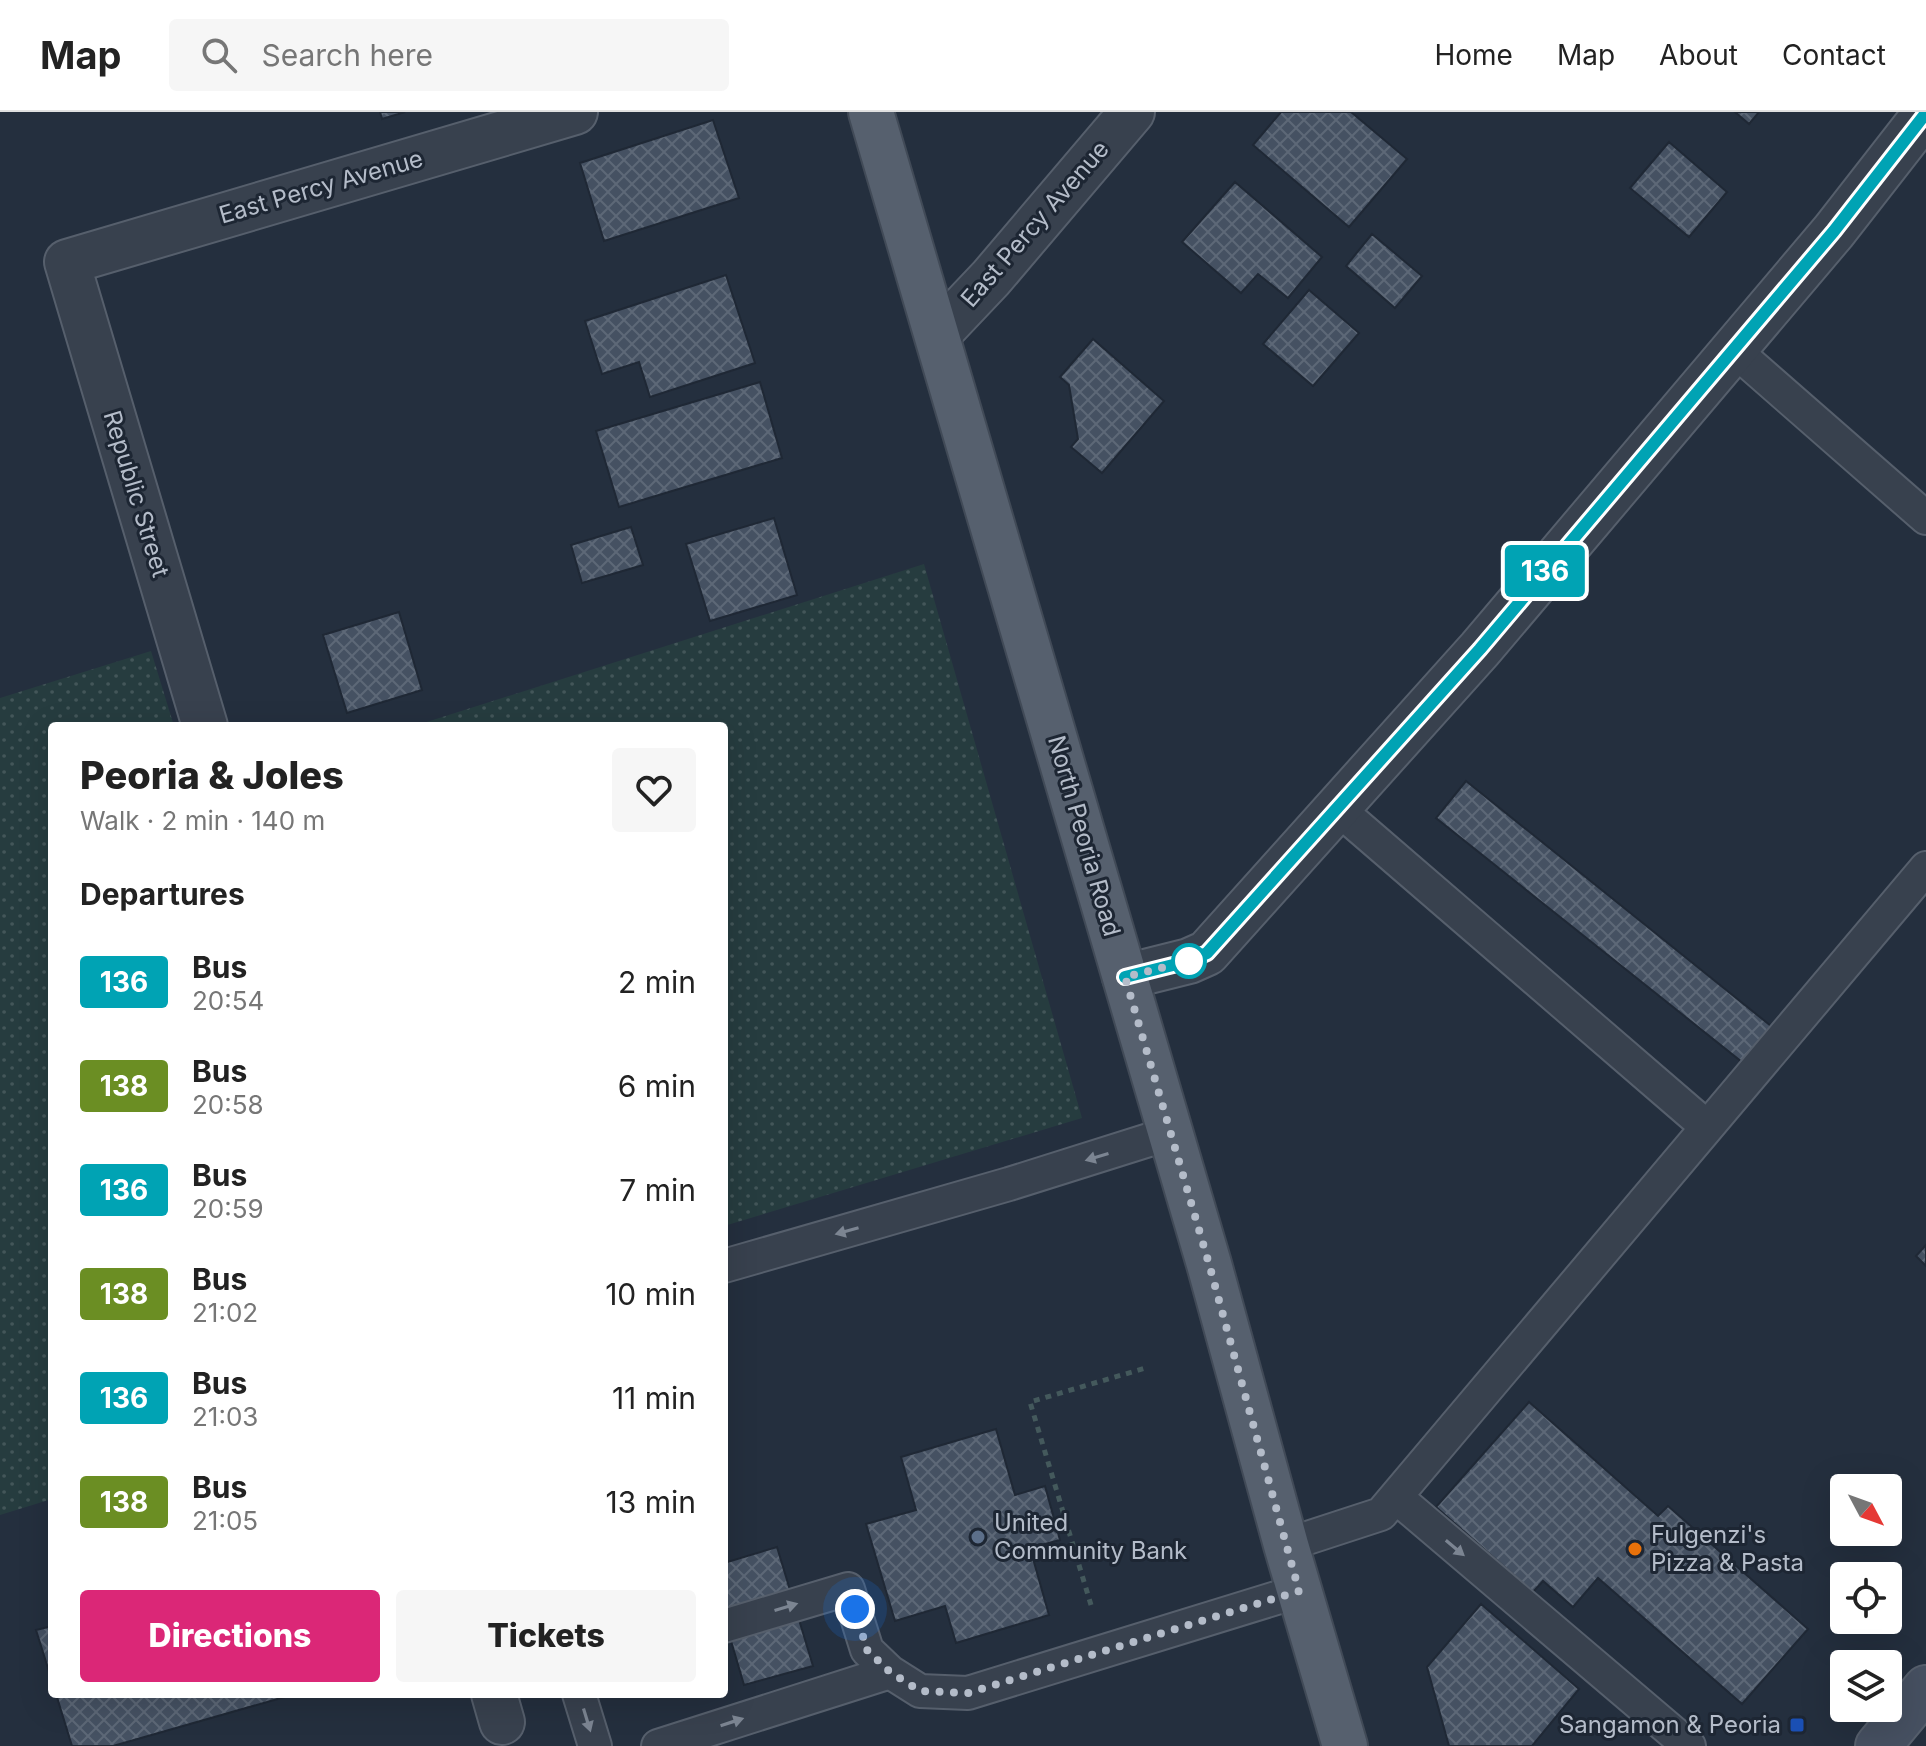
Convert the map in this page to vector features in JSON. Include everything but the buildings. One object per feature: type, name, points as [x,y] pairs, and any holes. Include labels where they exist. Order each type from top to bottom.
[{"type":"main road","name":"North Peoria Road","points":[[871,112],[1171,1133],[1345,1746]]},
{"type":"main road","points":[[1878,1746],[1926,1688]]},
{"type":"street","name":"East Percy Avenue","points":[[67,262],[575,112]]},
{"type":"street","name":"East Percy Avenue","points":[[937,335],[991,278],[1132,112]]},
{"type":"street","points":[[1125,977],[1189,961],[1207,953],[1480,649],[1834,231],[1926,113]]},
{"type":"street","name":"Republic Street","points":[[67,262],[204,722]]},
{"type":"lane","points":[[1733,349],[1926,518]]},
{"type":"lane","points":[[1337,808],[1707,1127]]},
{"type":"lane","points":[[1286,1545],[1381,1514],[1926,868]]},
{"type":"lane","points":[[728,1265],[1009,1184],[1171,1133]]},
{"type":"lane","points":[[1396,1497],[1689,1746]]},
{"type":"lane","points":[[728,1625],[848,1589],[867,1650],[890,1672],[920,1691],[968,1693],[1299,1591]]},
{"type":"lane","points":[[658,1746],[890,1672]]},
{"type":"lane","points":[[580,1698],[595,1746]]},
{"type":"path","points":[[1091,1605],[1030,1402],[1149,1367]]},
{"type":"green space","points":[[924,564],[1082,1118],[728,1225],[728,722],[427,722]]},
{"type":"green space","points":[[151,651],[173,722],[48,722],[48,1500],[0,1515],[0,698]]},
{"type":"bus line","name":"136","points":[[1125,977],[1189,961],[1207,953],[1480,649],[1834,231],[1926,113]]},
{"type":"place","name":"United Community Bank","points":[[978,1537]]},
{"type":"place","name":"Fulgenzi's Pizza & Pasta","points":[[1635,1549]]},
{"type":"place","name":"Sangamon & Peoria","points":[[1797,1725]]},
{"type":"route","points":[[855,1609],[867,1650],[890,1672],[920,1691],[968,1693],[1299,1591],[1209,1264],[1125,977],[1189,961]]}]
